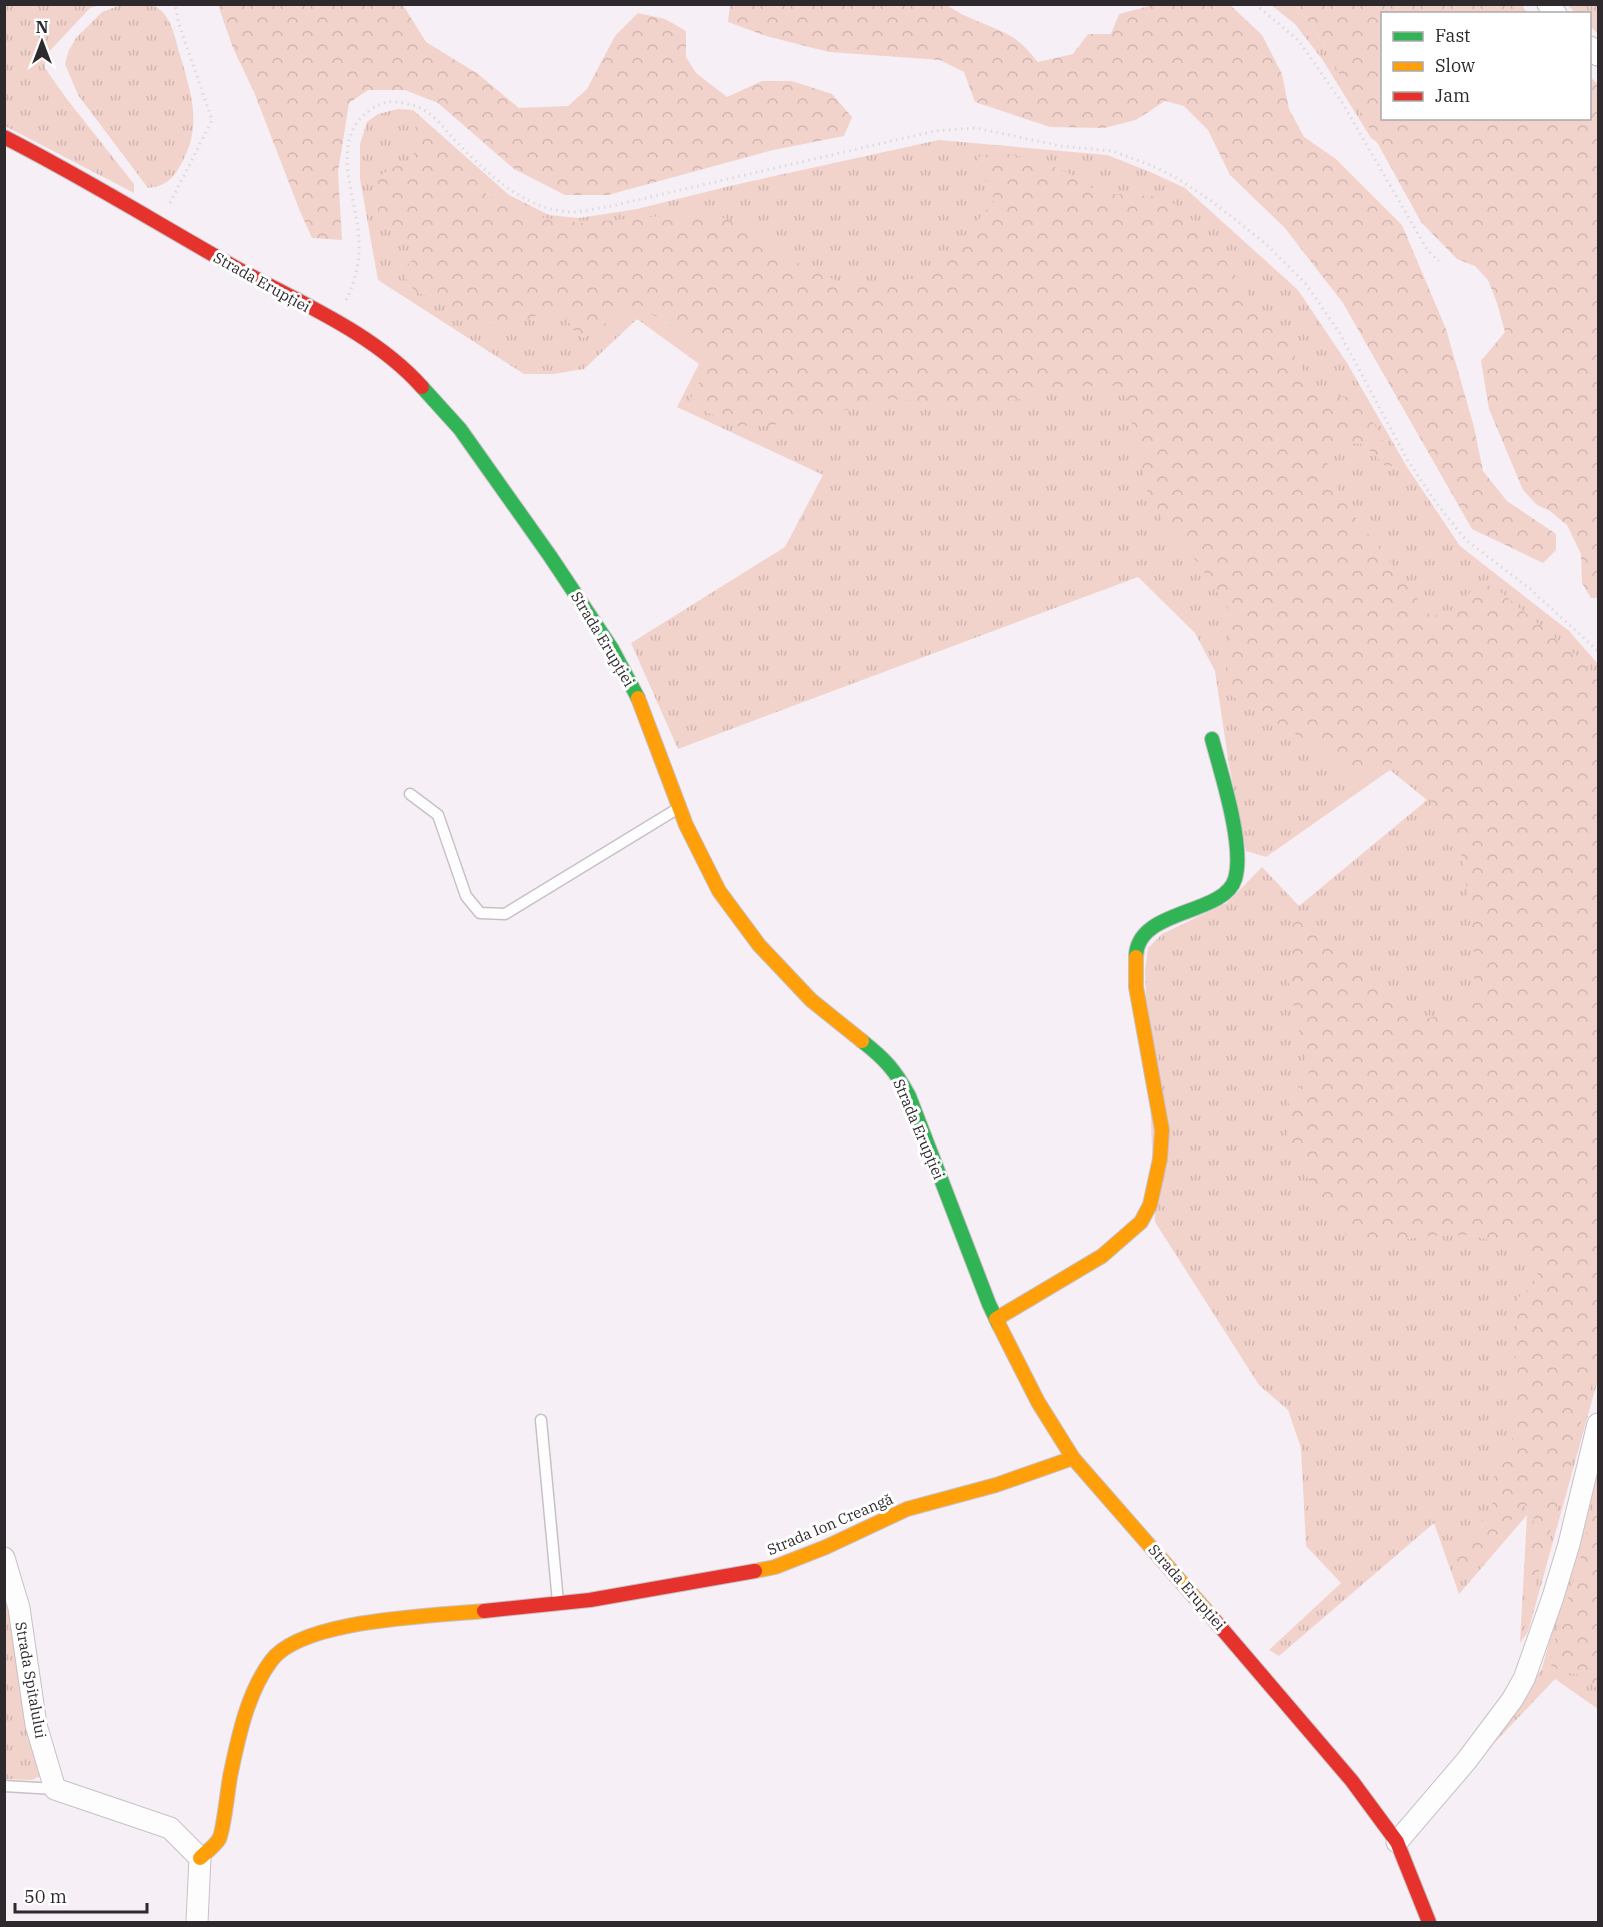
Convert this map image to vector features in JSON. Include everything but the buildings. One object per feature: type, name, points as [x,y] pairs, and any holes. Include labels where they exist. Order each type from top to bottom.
[{"type":"street","name":"Strada Erupției","points":[[4,137],[65,168],[231,265],[363,336],[417,381],[460,429],[550,556],[612,649],[639,700],[686,825],[719,891],[759,945],[811,1000],[879,1055],[895,1071],[909,1096],[989,1304],[1038,1402],[1073,1458],[1264,1676],[1352,1781],[1397,1842],[1429,1923]]},
{"type":"street","points":[[996,1319],[1102,1256],[1141,1222],[1150,1205],[1160,1159],[1162,1130],[1136,987],[1136,952],[1140,939],[1152,927],[1219,897],[1229,889],[1235,879],[1237,857],[1227,794],[1212,739]]},
{"type":"street","points":[[1397,1842],[1467,1760],[1512,1700],[1524,1680],[1553,1597],[1599,1424]]},
{"type":"street","name":"Strada Ion Creangă","points":[[200,1858],[220,1838],[226,1789],[241,1726],[257,1686],[271,1660],[297,1640],[347,1625],[558,1604],[689,1584],[775,1567],[826,1547],[906,1509],[996,1485],[1073,1458]]},
{"type":"street","name":"Strada Spitalului","points":[[4,1558],[19,1608],[26,1670],[36,1725],[55,1789]]},
{"type":"street","points":[[55,1789],[171,1828],[200,1858],[197,1923]]},
{"type":"lane","points":[[410,794],[438,815],[466,896],[480,913],[492,914],[505,914],[680,807]]},
{"type":"lane","points":[[541,1420],[558,1604]]},
{"type":"lane","points":[[4,1786],[55,1789]]},
{"type":"path","points":[[159,224],[212,120],[179,24],[175,4]]},
{"type":"path","points":[[1255,4],[1298,40],[1343,104],[1428,251],[1439,261]]},
{"type":"path","points":[[336,322],[351,289],[358,265],[360,241],[348,177],[349,138],[360,117],[382,102],[410,104],[432,114],[464,150],[512,191],[536,205],[570,212],[607,207],[935,130],[976,128],[1061,146],[1112,151],[1175,177],[1213,202],[1274,252],[1305,284],[1339,332],[1408,461],[1437,504],[1467,540],[1528,588],[1599,651]]},
{"type":"green space","points":[[1229,4],[1262,35],[1282,74],[1289,109],[1304,137],[1336,159],[1402,225],[1446,329],[1474,427],[1483,471],[1507,501],[1556,534],[1556,550],[1543,563],[1472,529],[1343,303],[1284,227],[1230,175],[1208,130],[1184,106],[1165,101],[1136,120],[1104,128],[1050,127],[975,102],[964,72],[940,60],[829,52],[766,36],[728,22],[730,5],[947,5],[963,15],[1014,38],[1038,62],[1073,54],[1088,34],[1111,34],[1119,14],[1153,5]]},
{"type":"green space","points":[[4,5],[100,5],[90,8],[45,56],[45,68],[134,184],[134,193],[5,126]]},
{"type":"green space","points":[[218,5],[403,5],[426,42],[478,74],[519,108],[568,106],[587,89],[615,36],[638,13],[665,19],[686,31],[686,57],[696,73],[727,97],[762,81],[792,81],[832,94],[852,117],[844,136],[773,150],[608,195],[565,195],[514,169],[438,103],[405,90],[368,90],[349,103],[338,172],[342,240],[312,238],[254,92],[233,48]]},
{"type":"green space","points":[[1271,5],[1296,5],[1318,35],[1378,143],[1371,138],[1322,59],[1295,24]]},
{"type":"green space","points":[[1296,5],[1522,5],[1526,12],[1381,12],[1381,120],[1591,120],[1591,78],[1598,84],[1598,598],[1591,598],[1582,583],[1581,554],[1567,525],[1550,511],[1537,505],[1523,490],[1489,409],[1481,361],[1505,332],[1488,280],[1475,266],[1457,259],[1421,222],[1318,35]]},
{"type":"green space","points":[[1567,5],[1598,5],[1598,34],[1591,27],[1591,12],[1575,12]]},
{"type":"green space","points":[[118,6],[156,7],[169,22],[188,84],[193,111],[191,138],[180,166],[167,182],[148,188],[78,95],[65,64],[76,38],[102,12]]},
{"type":"green space","points":[[398,109],[413,110],[509,195],[549,215],[579,218],[637,209],[939,140],[1107,155],[1185,188],[1298,290],[1347,363],[1407,467],[1460,546],[1569,631],[1598,664],[1598,1379],[1528,1632],[1520,1643],[1527,1515],[1459,1594],[1434,1523],[1279,1656],[1269,1650],[1341,1583],[1306,1546],[1301,1448],[1288,1410],[1259,1385],[1155,1222],[1145,971],[1148,948],[1162,934],[1227,903],[1262,867],[1299,906],[1427,800],[1390,770],[1266,857],[1246,851],[1229,765],[1215,671],[1195,633],[1138,577],[678,749],[631,643],[785,547],[823,475],[677,407],[699,364],[637,319],[584,369],[553,374],[524,374],[378,280],[360,179],[360,144],[367,122],[378,114]]},
{"type":"green space","points":[[420,124],[454,153],[487,195],[525,215],[581,223],[707,212],[755,230],[791,260],[851,287],[909,279],[945,260],[994,201],[992,186],[973,166],[980,156],[999,152],[1043,162],[1079,178],[1098,193],[1166,197],[1194,221],[1222,256],[1260,311],[1279,327],[1313,389],[1336,396],[1354,398],[1377,428],[1393,461],[1390,471],[1364,444],[1338,443],[1326,460],[1340,497],[1430,615],[1453,616],[1478,581],[1498,590],[1584,662],[1598,682],[1598,1363],[1527,1613],[1534,1516],[1531,1505],[1524,1506],[1472,1564],[1460,1567],[1455,1556],[1463,1539],[1481,1522],[1493,1503],[1495,1458],[1512,1443],[1518,1298],[1537,1281],[1538,1266],[1527,1251],[1471,1235],[1426,1236],[1386,1243],[1350,1239],[1323,1208],[1288,1139],[1289,1098],[1310,1080],[1289,984],[1293,921],[1312,920],[1415,1023],[1455,1009],[1474,988],[1474,954],[1459,841],[1432,810],[1430,797],[1394,763],[1377,765],[1359,778],[1349,778],[1327,752],[1229,694],[1224,674],[1232,652],[1227,605],[1183,542],[1168,531],[1147,490],[1133,431],[1129,400],[1114,386],[1082,386],[995,404],[880,398],[869,404],[811,419],[766,426],[734,426],[697,407],[690,400],[709,363],[684,336],[651,314],[640,311],[628,312],[583,338],[571,328],[566,314],[543,313],[498,326],[473,324],[456,320],[453,308],[446,298],[430,297],[418,293],[402,270],[418,255],[403,234],[378,221],[378,176],[414,157],[413,129]]},
{"type":"green space","points":[[1598,1467],[1598,1709],[1555,1679],[1481,1757],[1518,1707],[1542,1668]]},
{"type":"green space","points":[[1598,1488],[1598,1689],[1580,1675],[1562,1672],[1551,1665],[1551,1652],[1580,1560]]},
{"type":"green space","points":[[4,1573],[41,1769],[40,1776],[32,1780],[5,1779]]},
{"type":"traffic: fast","points":[[422,387],[460,429],[550,556],[612,649],[638,698]]},
{"type":"traffic: fast","points":[[1136,957],[1140,941],[1150,929],[1215,900],[1228,891],[1235,879],[1237,848],[1234,829],[1212,739]]},
{"type":"traffic: fast","points":[[862,1041],[889,1066],[909,1096],[999,1325]]},
{"type":"traffic: slow","points":[[638,698],[686,825],[719,891],[759,945],[811,1000],[862,1041]]},
{"type":"traffic: slow","points":[[996,1319],[1102,1256],[1141,1222],[1150,1205],[1160,1159],[1162,1130],[1136,987],[1136,957]]},
{"type":"traffic: slow","points":[[999,1325],[1038,1402],[1073,1458],[1211,1616]]},
{"type":"traffic: slow","points":[[755,1571],[775,1567],[826,1547],[907,1509],[996,1485],[1073,1458]]},
{"type":"traffic: slow","points":[[200,1858],[215,1844],[221,1834],[234,1758],[250,1700],[271,1661],[287,1647],[310,1636],[370,1622],[484,1611]]},
{"type":"traffic: jam","points":[[4,137],[90,183],[231,265],[332,318],[380,349],[422,387]]},
{"type":"traffic: jam","points":[[484,1611],[590,1600],[755,1571]]},
{"type":"traffic: jam","points":[[1211,1616],[1352,1781],[1397,1842],[1429,1922]]}]
